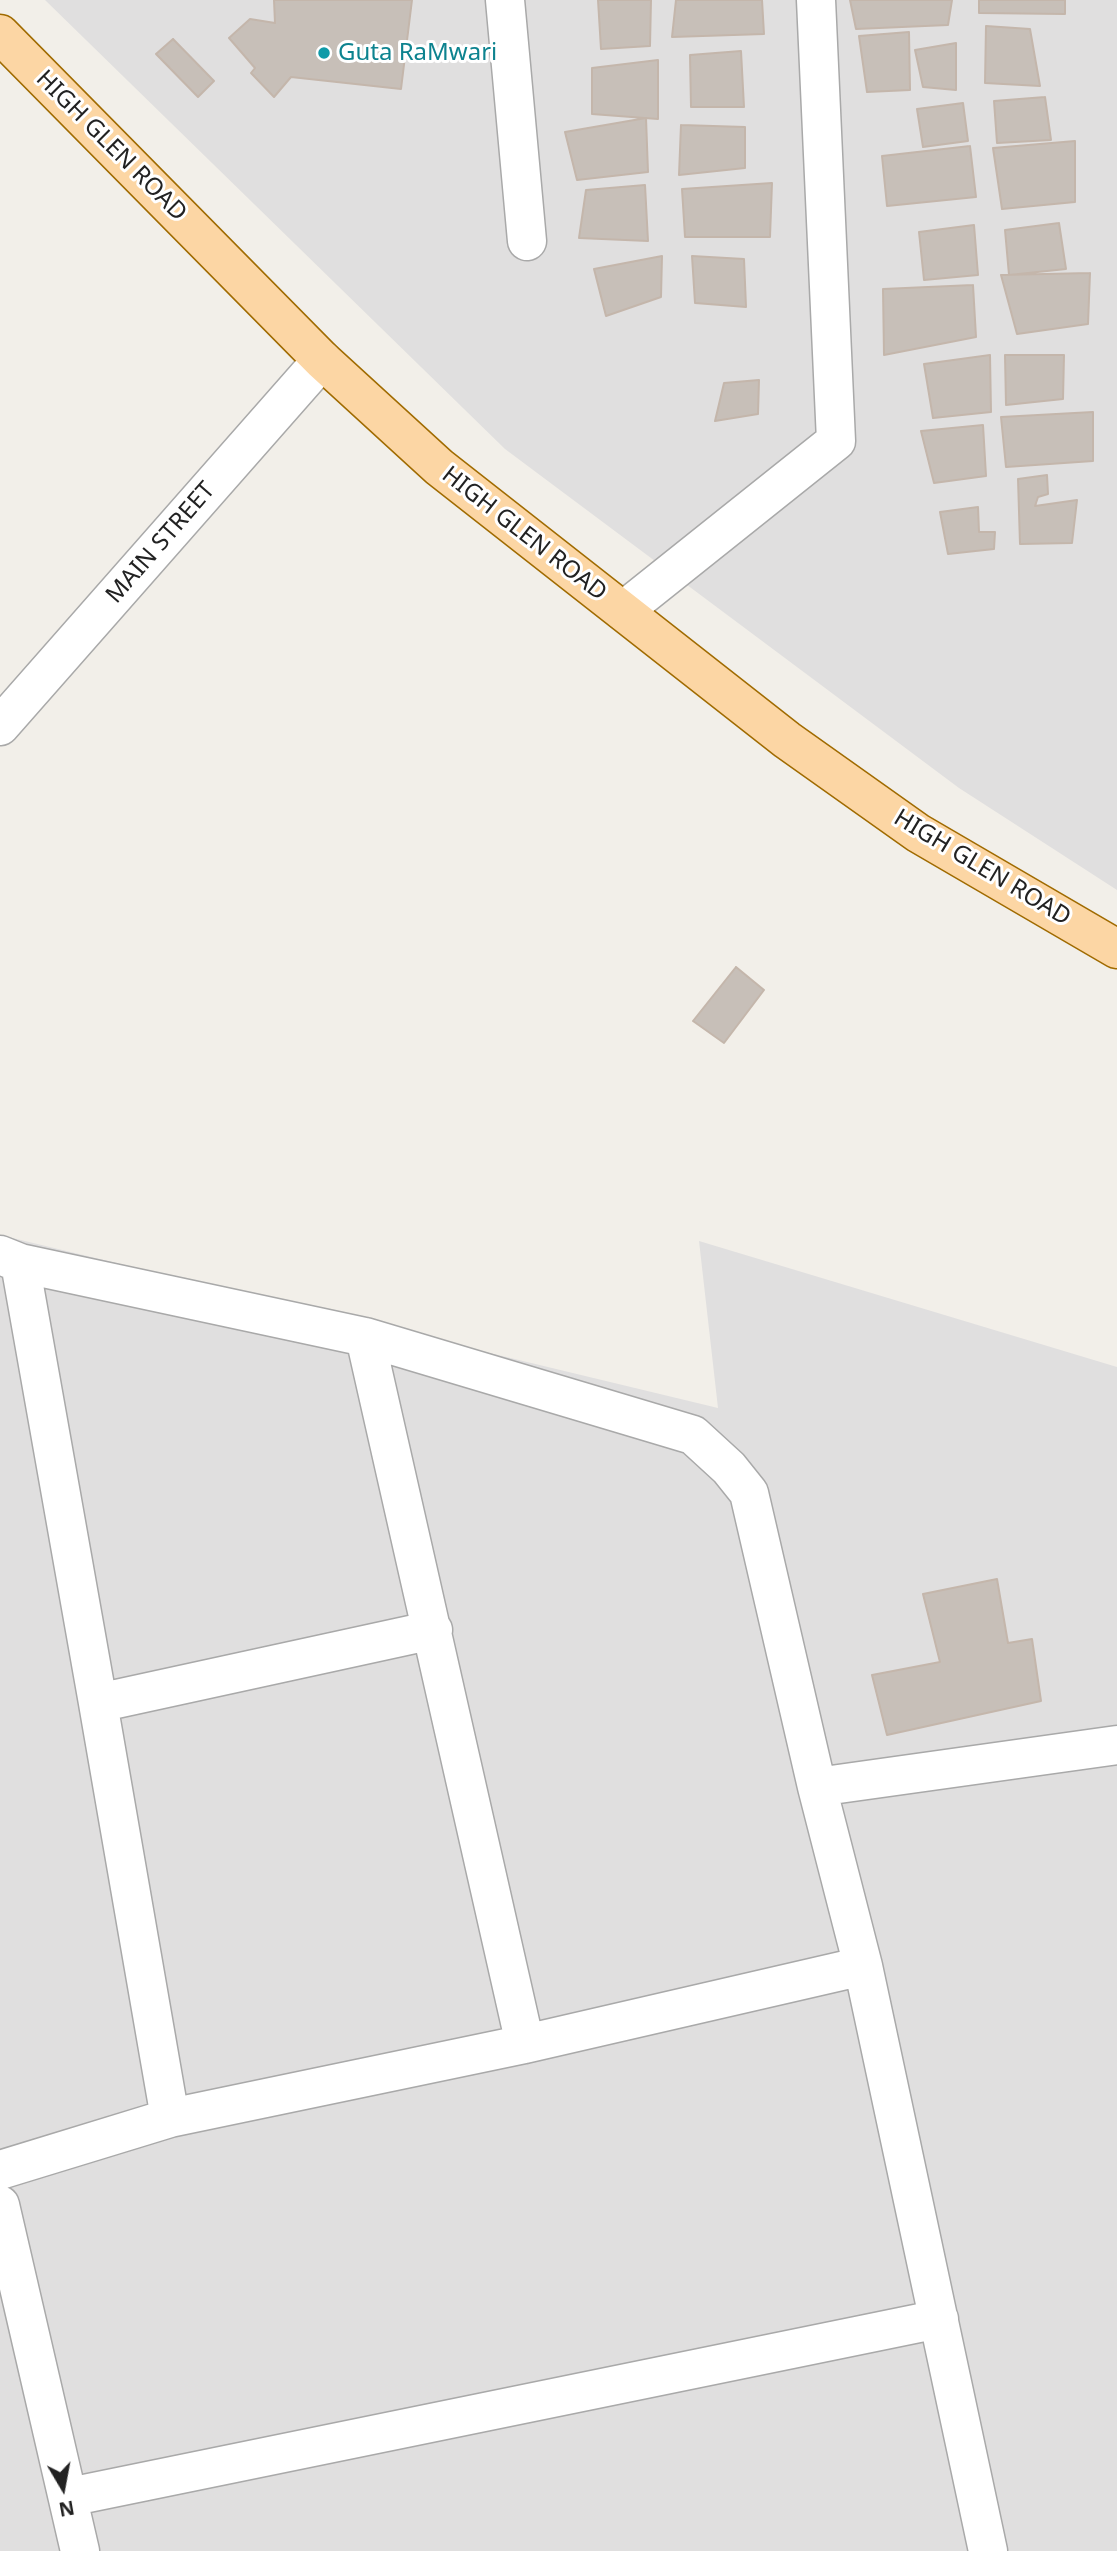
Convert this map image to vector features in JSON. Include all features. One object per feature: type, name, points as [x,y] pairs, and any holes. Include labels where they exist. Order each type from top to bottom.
[{"type":"main road","name":"HIGH GLEN ROAD","points":[[0,34],[322,360],[439,467],[787,740],[918,833],[1117,948]]},
{"type":"street","points":[[505,0],[527,241]]},
{"type":"street","points":[[623,611],[836,441],[816,0]]},
{"type":"street","name":"MAIN STREET","points":[[0,726],[322,360]]},
{"type":"street","points":[[170,2118],[98,1703],[10,1259],[365,1337],[694,1435],[729,1468],[749,1493],[817,1787],[863,1966],[988,2551]]},
{"type":"street","points":[[365,1337],[525,2044]]},
{"type":"street","points":[[98,1703],[433,1630]]},
{"type":"street","points":[[817,1787],[1117,1745]]},
{"type":"street","points":[[0,2170],[170,2118],[525,2044],[863,1966]]},
{"type":"street","points":[[0,2205],[80,2551]]},
{"type":"street","points":[[69,2497],[939,2319]]},
{"type":"shaded area","points":[[45,0],[1117,0],[1117,890],[959,788],[505,449]]},
{"type":"shaded area","points":[[0,1235],[718,1408],[699,1241],[1117,1367],[1117,2551],[0,2551]]},
{"type":"building","name":"Guta RaMwari","points":[[274,0],[412,0],[401,89],[291,77],[274,97],[251,73],[255,68],[229,38],[250,19],[275,23]]},
{"type":"building","points":[[598,0],[651,0],[650,46],[601,49]]},
{"type":"building","points":[[676,0],[762,0],[764,34],[672,37]]},
{"type":"building","points":[[850,0],[952,0],[948,25],[856,29]]},
{"type":"building","points":[[979,0],[1065,0],[1065,14],[979,13]]},
{"type":"building","points":[[986,26],[1030,29],[1040,86],[985,83]]},
{"type":"building","points":[[909,32],[910,90],[867,92],[859,36]]},
{"type":"building","points":[[173,39],[214,81],[198,97],[156,54]]},
{"type":"building","points":[[956,43],[956,90],[923,87],[915,50]]},
{"type":"building","points":[[741,51],[744,107],[691,107],[690,55]]},
{"type":"building","points":[[658,60],[658,119],[592,114],[592,68]]},
{"type":"building","points":[[1045,97],[1051,140],[997,143],[994,101]]},
{"type":"building","points":[[963,103],[968,141],[923,147],[917,109]]},
{"type":"building","points":[[646,118],[648,172],[577,180],[565,132]]},
{"type":"building","points":[[681,125],[745,127],[745,168],[679,175]]},
{"type":"building","points":[[1075,141],[1075,202],[1002,209],[993,148]]},
{"type":"building","points":[[970,146],[976,197],[887,206],[882,156]]},
{"type":"building","points":[[772,183],[770,237],[685,237],[682,189]]},
{"type":"building","points":[[645,185],[648,241],[579,238],[586,190]]},
{"type":"building","points":[[1059,223],[1066,269],[1009,275],[1005,230]]},
{"type":"building","points":[[974,225],[978,275],[924,280],[919,232]]},
{"type":"building","points":[[662,256],[661,297],[606,316],[594,269]]},
{"type":"building","points":[[692,256],[744,259],[746,307],[695,303]]},
{"type":"building","points":[[1090,273],[1088,324],[1017,334],[1001,275]]},
{"type":"building","points":[[973,285],[976,337],[884,355],[883,289]]},
{"type":"building","points":[[990,355],[991,412],[933,418],[924,364]]},
{"type":"building","points":[[1005,355],[1064,355],[1063,399],[1006,405]]},
{"type":"building","points":[[759,380],[758,414],[715,421],[724,383]]},
{"type":"building","points":[[1093,412],[1093,461],[1006,467],[1001,417]]},
{"type":"building","points":[[983,425],[986,476],[934,483],[921,431]]},
{"type":"building","points":[[1047,475],[1048,494],[1038,497],[1035,506],[1077,500],[1072,543],[1020,544],[1018,479]]},
{"type":"building","points":[[978,507],[979,532],[995,532],[994,549],[948,554],[940,512]]},
{"type":"building","points":[[736,967],[764,990],[724,1043],[693,1021]]},
{"type":"building","points":[[997,1579],[1008,1643],[1032,1639],[1041,1701],[887,1735],[872,1675],[940,1662],[923,1594]]},
{"type":"place","name":"Guta RaMwari","points":[[324,53]]}]
